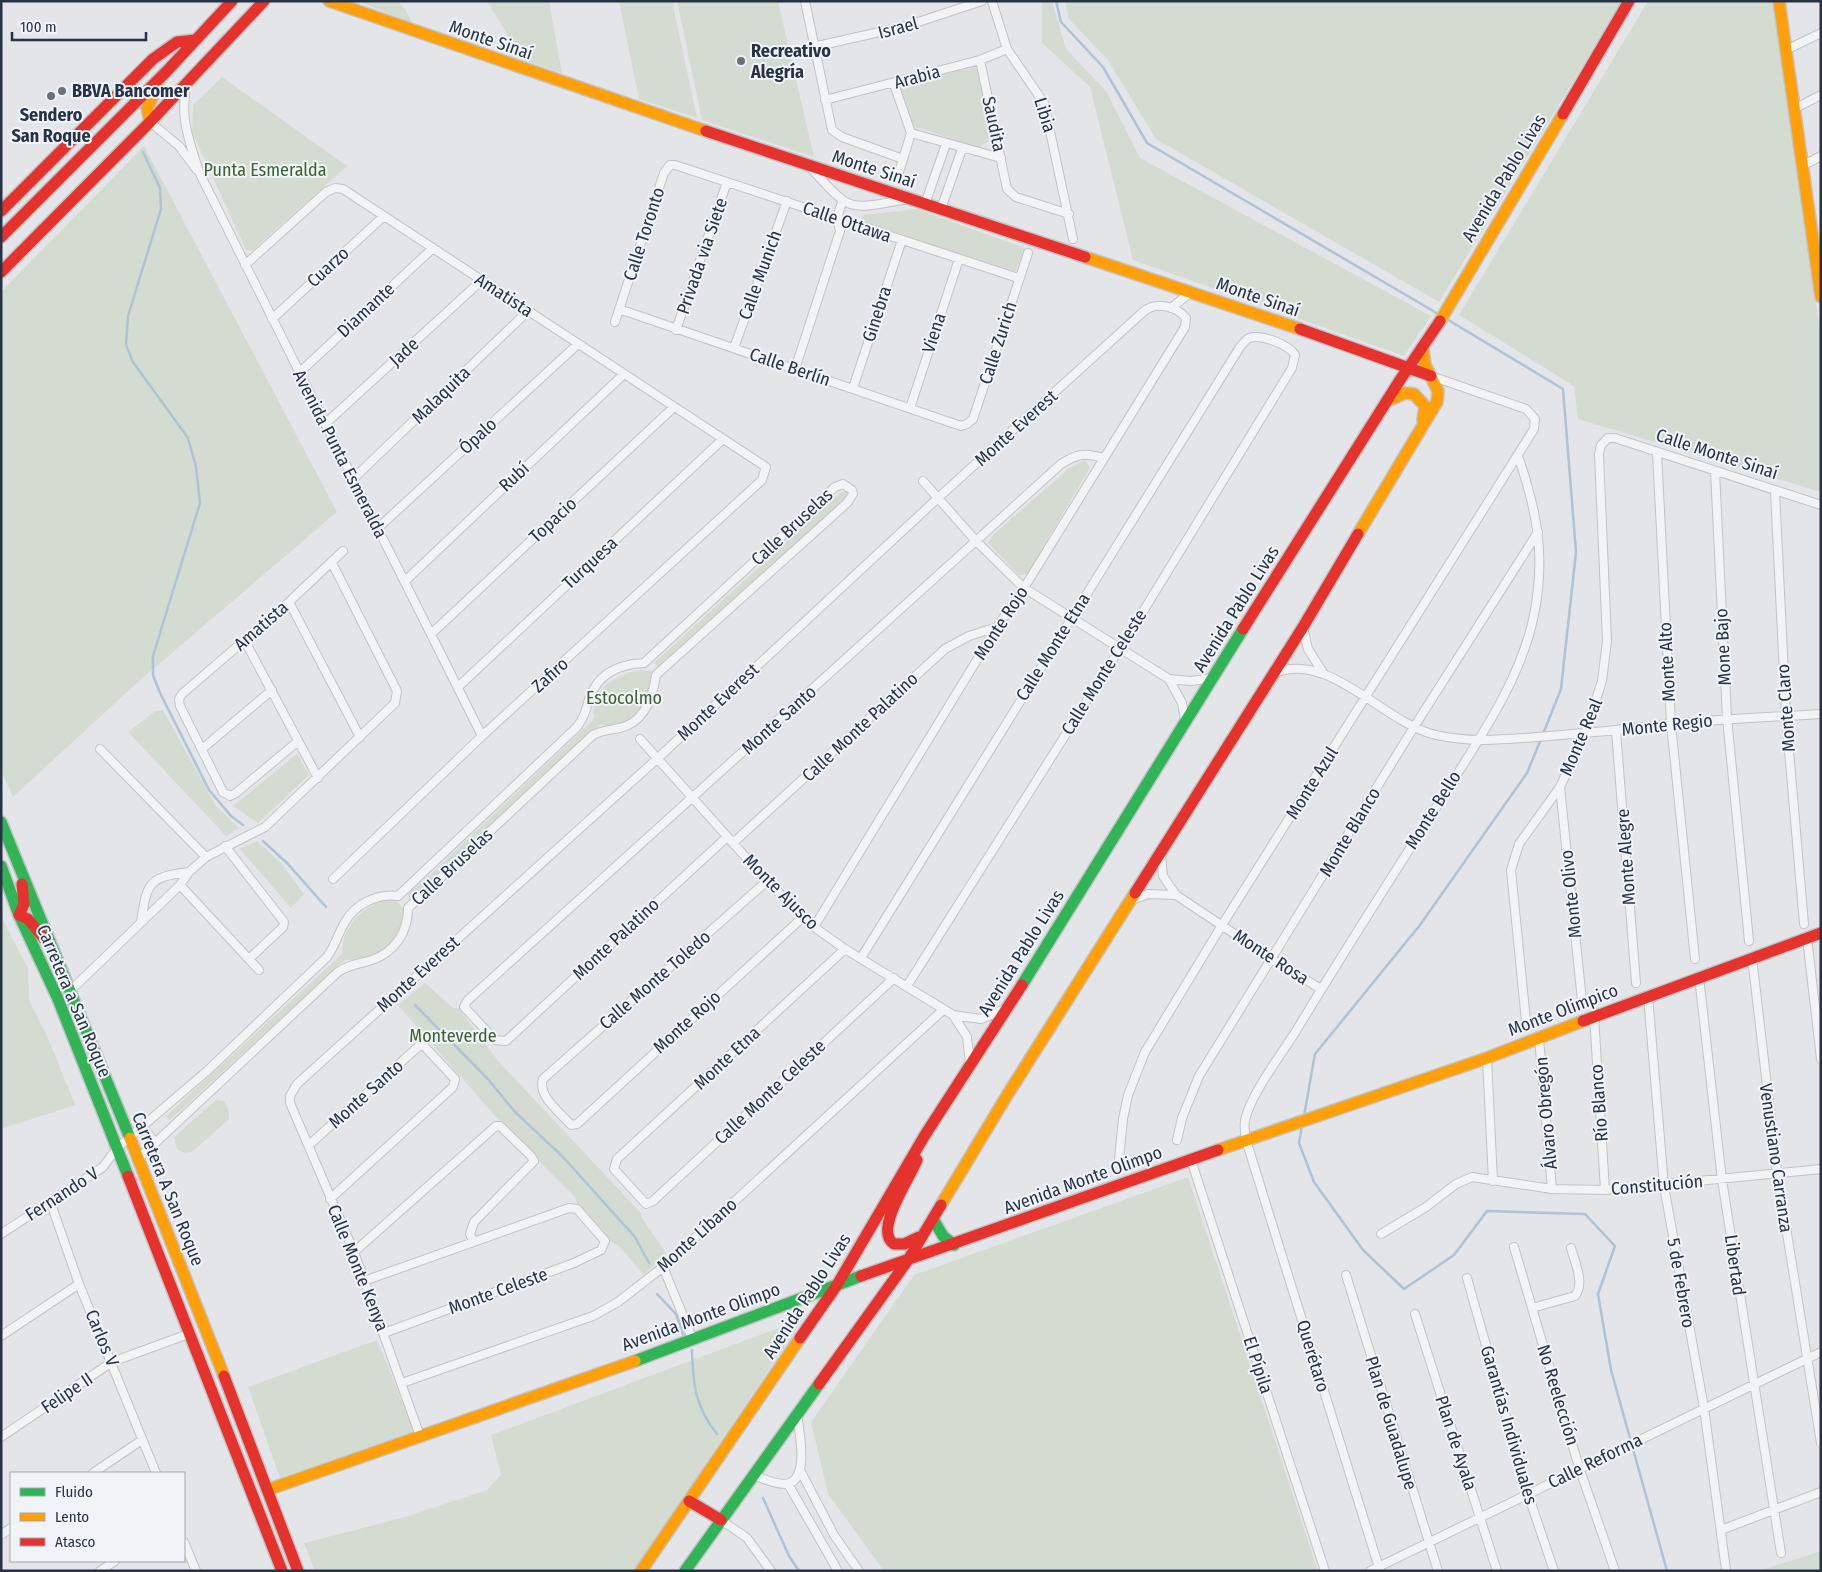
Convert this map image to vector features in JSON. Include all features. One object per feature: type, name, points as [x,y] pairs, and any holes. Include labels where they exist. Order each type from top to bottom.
[{"type":"main road","points":[[3,236],[166,72],[232,1]]},
{"type":"main road","points":[[1,272],[150,122],[264,1]]},
{"type":"main road","name":"Monte Sinaí","points":[[330,1],[542,76],[1408,367]]},
{"type":"main road","name":"Avenida Pablo Livas","points":[[641,1571],[837,1285],[926,1135],[1054,935],[1185,721],[1408,367],[1426,345],[1629,1]]},
{"type":"main road","name":"Avenida Pablo Livas","points":[[1615,25],[1634,1]]},
{"type":"main road","points":[[1779,1],[1821,297]]},
{"type":"main road","points":[[3,236],[3,210],[61,150],[153,59],[176,42],[187,39],[195,40]]},
{"type":"main road","points":[[150,122],[146,116],[147,106],[166,72]]},
{"type":"main road","points":[[61,150],[84,153]]},
{"type":"main road","points":[[684,1571],[908,1260],[1011,1088],[1303,627],[1438,398],[1438,390],[1424,363],[1426,345]]},
{"type":"main road","points":[[1408,367],[1431,376]]},
{"type":"main road","points":[[1383,407],[1400,393],[1416,394],[1425,406],[1419,432]]},
{"type":"main road","name":"Carretera A San Roque","points":[[1,822],[130,1138],[253,1450],[298,1571]]},
{"type":"main road","name":"Carretera a San Roque","points":[[1,866],[19,915],[58,999],[117,1148]]},
{"type":"main road","points":[[22,872],[24,904],[19,915],[28,919],[43,938],[50,943]]},
{"type":"main road","name":"Monte Olimpico","points":[[1318,1117],[1487,1058],[1699,976],[1821,933]]},
{"type":"main road","name":"Avenida Monte Olimpo","points":[[267,1490],[693,1340],[837,1285],[1277,1129],[1318,1117]]},
{"type":"main road","points":[[924,1233],[909,1244],[900,1246],[888,1238],[886,1228],[909,1181],[926,1135]]},
{"type":"main road","name":"Carretera A San Roque","points":[[117,1148],[191,1333],[282,1571]]},
{"type":"main road","points":[[933,1220],[943,1236],[954,1245]]},
{"type":"main road","points":[[689,1501],[721,1520]]},
{"type":"street","points":[[805,1],[830,127],[842,137],[903,159]]},
{"type":"street","name":"Israel","points":[[813,47],[906,26],[982,1]]},
{"type":"street","name":"Libia","points":[[992,1],[1008,49],[1044,103],[1073,239]]},
{"type":"street","points":[[1786,50],[1821,32]]},
{"type":"street","name":"Arabia","points":[[825,100],[894,84],[980,60],[1008,49]]},
{"type":"street","name":"Saudita","points":[[980,60],[1007,189],[1016,197],[1069,214]]},
{"type":"street","name":"Avenida Punta Esmeralda","points":[[187,83],[184,98],[184,122],[199,172],[482,736]]},
{"type":"street","points":[[894,84],[911,133],[899,172]]},
{"type":"street","points":[[1794,109],[1821,95]]},
{"type":"street","name":"Avenida Punta Esmeralda","points":[[150,122],[179,146],[199,172]]},
{"type":"street","points":[[911,133],[962,149],[1001,158]]},
{"type":"street","points":[[925,204],[946,144]]},
{"type":"street","points":[[941,209],[962,149]]},
{"type":"street","points":[[1802,166],[1821,156]]},
{"type":"street","name":"Calle Ottawa","points":[[675,165],[1018,278]]},
{"type":"street","name":"Calle Toronto","points":[[615,322],[664,173],[667,168],[675,165]]},
{"type":"street","points":[[808,165],[842,202],[855,207],[909,199]]},
{"type":"street","name":"Privada via Siete","points":[[676,330],[727,182]]},
{"type":"street","name":"Amatista","points":[[245,265],[331,190],[344,189],[722,439],[762,463],[767,472]]},
{"type":"street","name":"Calle Munich","points":[[734,348],[787,201]]},
{"type":"street","points":[[795,369],[840,230],[837,218],[842,202]]},
{"type":"street","points":[[840,230],[850,223],[855,207]]},
{"type":"street","name":"Cuarzo","points":[[272,319],[384,216]]},
{"type":"street","name":"Ginebra","points":[[853,388],[902,240]]},
{"type":"street","name":"Diamante","points":[[300,373],[433,248]]},
{"type":"street","name":"Calle Zurich","points":[[961,426],[973,419],[1018,278],[1028,253]]},
{"type":"street","name":"Viena","points":[[910,408],[959,259]]},
{"type":"street","name":"Jade","points":[[325,424],[482,280]]},
{"type":"street","points":[[1171,308],[1190,293]]},
{"type":"street","name":"Monte Everest","points":[[290,1103],[290,1096],[297,1084],[658,758],[938,498],[1143,312],[1153,306],[1171,308]]},
{"type":"street","name":"Monte Rojo","points":[[814,927],[997,627],[1024,588],[1185,327],[1186,318],[1171,308]]},
{"type":"street","name":"Calle Berlín","points":[[620,309],[676,330],[853,388],[961,426]]},
{"type":"street","name":"Malaquita","points":[[353,479],[528,311]]},
{"type":"street","name":"Calle Monte Etna","points":[[861,958],[1070,618],[1235,355],[1250,338],[1262,338],[1284,346],[1295,355]]},
{"type":"street","name":"Ópalo","points":[[378,528],[578,344]]},
{"type":"street","name":"Calle Monte Celeste","points":[[906,986],[1120,648],[1292,368],[1295,355]]},
{"type":"street","name":"Rubí","points":[[404,581],[624,374]]},
{"type":"street","name":"Monte Azul","points":[[1119,1159],[1123,1119],[1128,1095],[1145,1052],[1222,925],[1532,434],[1535,419],[1530,411],[1431,376]]},
{"type":"street","name":"Topacio","points":[[431,634],[674,407]]},
{"type":"street","name":"Calle Monte Sinaí","points":[[1604,440],[1615,438],[1821,505]]},
{"type":"street","name":"Turquesa","points":[[458,687],[722,439]]},
{"type":"street","name":"Monte Real","points":[[1526,1020],[1510,870],[1519,844],[1560,787],[1585,734],[1599,697],[1606,648],[1599,454],[1604,440]]},
{"type":"street","name":"Monte Santo","points":[[506,1041],[496,1040],[464,1007],[467,1001],[693,799],[1061,464],[1081,453],[1089,453],[1103,458]]},
{"type":"street","name":"Monte Alto","points":[[1657,453],[1671,724],[1695,959]]},
{"type":"street","name":"Monte Bello","points":[[1246,1140],[1244,1127],[1248,1109],[1477,741],[1515,672],[1529,636],[1537,592],[1538,532],[1532,498],[1518,456]]},
{"type":"street","name":"Mone Bajo","points":[[1715,471],[1728,718],[1749,941]]},
{"type":"street","name":"Zafiro","points":[[333,879],[482,736],[762,480],[767,472]]},
{"type":"street","points":[[923,481],[976,541],[1024,588],[1169,679],[1192,681],[1213,678]]},
{"type":"street","name":"Calle Bruselas","points":[[130,1138],[207,1071],[327,957],[336,945],[342,926],[350,914],[376,898],[388,895],[398,896],[577,728],[584,717],[592,692],[602,677],[618,666],[644,663],[835,487],[843,484],[852,490],[853,494],[847,503],[656,675],[653,695],[638,719],[628,725],[594,736],[408,908],[406,928],[395,944],[379,957],[348,965],[338,972],[138,1159]]},
{"type":"street","name":"Monte Claro","points":[[1774,491],[1786,716],[1804,924]]},
{"type":"street","name":"Monte Blanco","points":[[1177,1140],[1186,1107],[1199,1076],[1414,728],[1538,532]]},
{"type":"street","name":"Amatista","points":[[202,749],[180,706],[179,700],[182,694],[289,602],[343,551]]},
{"type":"street","points":[[70,991],[180,885],[189,872],[206,857],[265,827],[395,703],[397,691],[332,563]]},
{"type":"street","points":[[289,602],[360,736]]},
{"type":"street","name":"Calle Monte Palatino","points":[[730,840],[945,649],[969,636],[997,627]]},
{"type":"street","name":"Monte Regio","points":[[1303,627],[1308,649],[1322,671],[1414,728],[1432,734],[1477,741],[1585,734],[1728,718],[1821,714]]},
{"type":"street","points":[[245,640],[297,742],[318,778]]},
{"type":"street","points":[[644,663],[656,675]]},
{"type":"street","name":"Monte Regio","points":[[1274,674],[1290,668],[1322,671]]},
{"type":"street","points":[[1169,679],[1182,704],[1185,721]]},
{"type":"street","points":[[272,690],[202,749],[224,792],[230,796],[297,742]]},
{"type":"street","name":"Monte Alegre","points":[[1616,731],[1636,984]]},
{"type":"street","name":"Monte Ajusco","points":[[640,739],[767,881],[802,918],[814,927],[845,949],[953,1015],[981,1019],[1005,1009]]},
{"type":"street","points":[[100,749],[206,857]]},
{"type":"street","name":"Monte Olivo","points":[[1560,787],[1582,1001]]},
{"type":"street","name":"Monte Palatino","points":[[506,1041],[730,840]]},
{"type":"street","points":[[225,846],[284,922],[283,927],[249,959]]},
{"type":"street","points":[[1160,852],[1163,876],[1176,895]]},
{"type":"street","points":[[141,922],[146,891],[162,875],[189,872]]},
{"type":"street","name":"Calle Monte Toledo","points":[[571,1125],[543,1094],[541,1085],[543,1079],[767,881]]},
{"type":"street","points":[[180,885],[259,970]]},
{"type":"street","points":[[1128,902],[1148,894],[1176,895]]},
{"type":"street","name":"Monte Rosa","points":[[1176,895],[1321,989]]},
{"type":"street","points":[[398,896],[408,908]]},
{"type":"street","name":"Monte Rojo","points":[[571,1125],[577,1124],[802,918]]},
{"type":"street","points":[[1807,938],[1821,1059]]},
{"type":"street","name":"Monte Etna","points":[[646,1204],[614,1169],[617,1158],[845,949]]},
{"type":"street","name":"Venustiano Carranza","points":[[1752,957],[1776,1172],[1821,1443]]},
{"type":"street","name":"Libertad","points":[[1699,976],[1722,1180],[1780,1552]]},
{"type":"street","name":"Calle Monte Celeste","points":[[646,1204],[653,1201],[894,978]]},
{"type":"street","name":"5 de Febrero","points":[[1648,996],[1664,1186],[1704,1408],[1726,1570]]},
{"type":"street","name":"Monte Líbano","points":[[402,1383],[593,1316],[618,1302],[663,1266],[943,1010]]},
{"type":"street","points":[[953,1015],[967,1037],[970,1067]]},
{"type":"street","name":"Río Blanco","points":[[1594,1016],[1605,1190]]},
{"type":"street","name":"Álvaro Obregón","points":[[1539,1038],[1552,1189]]},
{"type":"street","name":"Monte Santo","points":[[309,1145],[419,1046],[424,1046],[455,1079],[453,1087],[330,1199]]},
{"type":"street","points":[[1487,1058],[1493,1181]]},
{"type":"street","name":"Calle Monte Kenya","points":[[290,1103],[354,1252],[420,1436]]},
{"type":"street","points":[[354,1252],[496,1126],[502,1127],[534,1159],[533,1163],[474,1222],[470,1234],[473,1241],[364,1281]]},
{"type":"street","points":[[143,1127],[155,1143]]},
{"type":"street","name":"Fernando V","points":[[1,1234],[103,1167],[117,1148],[130,1138]]},
{"type":"street","name":"Querétaro","points":[[1246,1140],[1380,1569]]},
{"type":"street","name":"El Pípila","points":[[1191,1160],[1324,1571]]},
{"type":"street","name":"Constitución","points":[[1381,1234],[1467,1178],[1477,1177],[1552,1189],[1605,1190],[1664,1186],[1776,1172],[1821,1169]]},
{"type":"street","name":"Carlos V","points":[[50,1201],[79,1284],[156,1472]]},
{"type":"street","name":"Monte Celeste","points":[[384,1333],[574,1263],[600,1250],[605,1241],[577,1208],[569,1208],[473,1241]]},
{"type":"street","name":"No Reelección","points":[[1514,1247],[1579,1467],[1615,1571]]},
{"type":"street","points":[[1532,1308],[1575,1296],[1578,1292],[1580,1285],[1571,1248]]},
{"type":"street","points":[[663,1266],[693,1340]]},
{"type":"street","name":"Plan de Guadalupe","points":[[1346,1275],[1438,1571]]},
{"type":"street","name":"Garantías Individuales","points":[[1467,1278],[1528,1494],[1554,1571]]},
{"type":"street","points":[[1,1336],[79,1284]]},
{"type":"street","name":"Plan de Ayala","points":[[1415,1314],[1497,1571]]},
{"type":"street","name":"Felipe II","points":[[1,1438],[112,1362],[191,1333]]},
{"type":"street","name":"Calle Reforma","points":[[1370,1571],[1380,1569],[1579,1467],[1821,1352]]},
{"type":"street","points":[[753,1475],[783,1484],[788,1484],[795,1479],[802,1464],[797,1414]]},
{"type":"street","points":[[94,1472],[142,1440]]},
{"type":"street","points":[[800,1470],[834,1535],[859,1571]]},
{"type":"street","points":[[788,1484],[838,1571]]},
{"type":"street","points":[[1721,1530],[1772,1509],[1821,1492]]},
{"type":"street","points":[[721,1520],[748,1538],[771,1571]]},
{"type":"street","points":[[185,1544],[196,1571]]},
{"type":"street","points":[[100,1571],[114,1562]]},
{"type":"green space","points":[[357,1],[398,1],[405,9],[412,23]]},
{"type":"green space","points":[[487,1],[549,1],[562,73],[508,55],[512,42]]},
{"type":"green space","points":[[619,1],[672,1],[697,118],[639,99]]},
{"type":"green space","name":"Recreativo Alegría","points":[[677,1],[778,1],[814,157],[702,120]]},
{"type":"green space","points":[[1042,1],[1052,1],[1066,49],[1106,91],[1140,158],[1431,316],[1404,356],[1133,260],[1090,87],[1042,43]]},
{"type":"green space","points":[[1065,1],[1622,1],[1439,302],[1156,139],[1108,60],[1069,19]]},
{"type":"green space","points":[[1648,1],[1773,1],[1821,338],[1821,492],[1578,419],[1574,386],[1459,315]]},
{"type":"green space","points":[[974,67],[977,69],[990,133],[988,141],[978,148],[910,125],[900,91],[902,85]]},
{"type":"green space","name":"Punta Esmeralda","points":[[222,77],[347,166],[253,250],[246,250],[192,132],[193,105]]},
{"type":"green space","points":[[144,146],[337,512],[139,681],[13,797],[1,770],[1,292]]},
{"type":"green space","points":[[917,209],[1025,248],[1015,272],[860,221],[863,215]]},
{"type":"green space","points":[[1085,460],[1090,468],[1027,574],[1019,575],[988,543],[992,536],[1068,469]]},
{"type":"green space","points":[[847,491],[850,495],[658,668],[654,663],[841,492]]},
{"type":"green space","name":"Estocolmo","points":[[641,670],[652,671],[652,686],[642,710],[637,716],[624,725],[600,725],[413,899],[409,900],[408,893],[430,875],[595,718],[593,708],[595,699],[606,685],[623,675]]},
{"type":"green space","points":[[163,710],[216,806],[239,828],[226,836],[128,732],[154,712]]},
{"type":"green space","points":[[297,754],[309,775],[258,823],[233,806]]},
{"type":"green space","points":[[257,841],[282,864],[304,894],[291,908],[240,849]]},
{"type":"green space","points":[[394,899],[404,909],[401,927],[392,942],[370,957],[361,960],[345,960],[170,1120],[166,1116],[342,954],[344,938],[352,923],[363,911],[370,906]]},
{"type":"green space","points":[[1,917],[28,968],[29,1000],[48,1038],[75,1105],[1,1129]]},
{"type":"green space","name":"Monteverde","points":[[425,983],[453,1008],[458,1008],[499,1062],[641,1213],[642,1218],[666,1253],[644,1275],[619,1246],[610,1241],[578,1207],[575,1197],[503,1125],[398,1005]]},
{"type":"green space","points":[[216,1100],[224,1101],[228,1108],[229,1119],[192,1152],[184,1153],[177,1149],[174,1137]]},
{"type":"green space","points":[[1188,1177],[1318,1571],[884,1571],[828,1494],[811,1422],[914,1275]]},
{"type":"green space","points":[[803,1319],[633,1571],[315,1571],[304,1543],[402,1518],[487,1490],[501,1475],[491,1435]]},
{"type":"green space","points":[[377,1340],[414,1431],[280,1478],[248,1387]]},
{"type":"green space","points":[[1821,1551],[1821,1571],[1758,1571]]},
{"type":"waterway","points":[[1056,1],[1061,22],[1103,67],[1147,143],[1440,315]]},
{"type":"waterway","points":[[143,152],[160,188],[161,209],[128,316],[126,345],[133,362],[188,438],[196,467],[200,503],[153,656],[153,675],[160,693],[209,790],[231,816],[243,825]]},
{"type":"waterway","points":[[1445,318],[1563,389],[1576,552],[1561,689],[1543,734]]},
{"type":"waterway","points":[[1304,1116],[1315,1054],[1420,925],[1527,773],[1541,739]]},
{"type":"waterway","points":[[263,841],[287,863],[326,907]]},
{"type":"waterway","points":[[415,1005],[487,1078],[515,1112],[563,1157],[635,1237],[649,1263]]},
{"type":"waterway","points":[[1302,1126],[1299,1143],[1314,1182],[1363,1250],[1404,1289],[1454,1255],[1487,1211],[1585,1214],[1615,1246],[1598,1294],[1611,1370],[1667,1571]]},
{"type":"waterway","points":[[657,1294],[676,1314],[684,1337]]},
{"type":"waterway","points":[[692,1350],[693,1374],[697,1395],[704,1414],[717,1434]]},
{"type":"waterway","points":[[763,1498],[789,1556],[799,1571]]},
{"type":"traffic: fast","points":[[1022,985],[1243,629]]},
{"type":"traffic: fast","points":[[1,822],[130,1138]]},
{"type":"traffic: fast","points":[[1,866],[19,915],[58,999],[128,1176]]},
{"type":"traffic: fast","points":[[933,1219],[943,1236],[954,1245]]},
{"type":"traffic: fast","points":[[635,1361],[861,1276]]},
{"type":"traffic: fast","points":[[685,1571],[819,1384]]},
{"type":"traffic: slow","points":[[329,1],[706,131]]},
{"type":"traffic: slow","points":[[1779,1],[1821,297]]},
{"type":"traffic: slow","points":[[150,122],[147,108],[158,87]]},
{"type":"traffic: slow","points":[[1440,321],[1563,114]]},
{"type":"traffic: slow","points":[[1085,257],[1300,329]]},
{"type":"traffic: slow","points":[[1358,534],[1437,402],[1438,391],[1425,365],[1423,349]]},
{"type":"traffic: slow","points":[[1390,400],[1405,393],[1414,394],[1425,406],[1423,420]]},
{"type":"traffic: slow","points":[[941,1205],[1006,1097],[1135,893]]},
{"type":"traffic: slow","points":[[1218,1150],[1487,1058],[1583,1021]]},
{"type":"traffic: slow","points":[[130,1138],[224,1376]]},
{"type":"traffic: slow","points":[[641,1571],[800,1338]]},
{"type":"traffic: slow","points":[[267,1490],[635,1361]]},
{"type":"traffic: jam","points":[[1,237],[166,72],[232,1]]},
{"type":"traffic: jam","points":[[1,272],[150,122],[264,1]]},
{"type":"traffic: jam","points":[[1563,114],[1629,1]]},
{"type":"traffic: jam","points":[[1,211],[153,59],[177,42],[195,40]]},
{"type":"traffic: jam","points":[[706,131],[1085,257]]},
{"type":"traffic: jam","points":[[1243,629],[1400,380],[1440,321]]},
{"type":"traffic: jam","points":[[1300,329],[1431,376]]},
{"type":"traffic: jam","points":[[1135,893],[1303,627],[1358,534]]},
{"type":"traffic: jam","points":[[22,884],[24,904],[19,915],[28,919],[46,941]]},
{"type":"traffic: jam","points":[[1583,1021],[1821,933]]},
{"type":"traffic: jam","points":[[800,1338],[837,1285],[925,1135],[1022,985]]},
{"type":"traffic: jam","points":[[861,1276],[1218,1150]]},
{"type":"traffic: jam","points":[[917,1160],[895,1204],[888,1228],[889,1237],[894,1244],[904,1244],[919,1237]]},
{"type":"traffic: jam","points":[[128,1176],[282,1571]]},
{"type":"traffic: jam","points":[[819,1384],[908,1260],[941,1205]]},
{"type":"traffic: jam","points":[[224,1376],[298,1571]]},
{"type":"traffic: jam","points":[[689,1501],[721,1520]]},
{"type":"place","name":"Recreativo Alegría","points":[[741,61]]},
{"type":"place","name":"BBVA Bancomer","points":[[62,91]]},
{"type":"place","name":"Sendero San Roque","points":[[51,96]]}]
